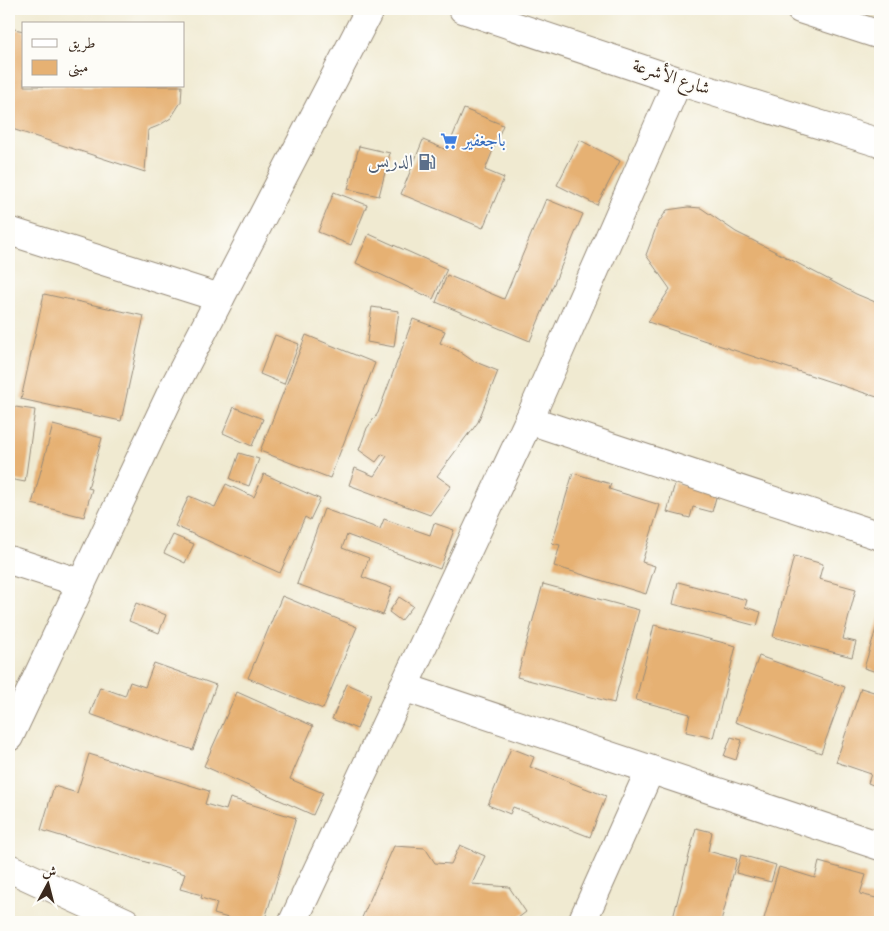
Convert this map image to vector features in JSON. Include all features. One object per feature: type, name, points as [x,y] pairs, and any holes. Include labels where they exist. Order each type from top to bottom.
[{"type":"street","points":[[9,737],[173,389],[370,9]]},
{"type":"street","name":"شارع الأشرعة","points":[[463,9],[678,81],[880,143]]},
{"type":"street","points":[[800,9],[880,35]]},
{"type":"street","points":[[293,922],[528,420],[678,81]]},
{"type":"street","points":[[9,230],[220,298]]},
{"type":"street","points":[[528,420],[880,536]]},
{"type":"street","points":[[9,560],[81,583]]},
{"type":"street","points":[[403,687],[880,846]]},
{"type":"street","points":[[582,922],[650,770]]},
{"type":"street","points":[[9,868],[126,922]]},
{"type":"building","points":[[9,28],[22,31],[22,88],[182,88],[181,102],[171,118],[148,130],[145,172],[9,128]]},
{"type":"building","points":[[464,109],[503,125],[485,170],[504,178],[483,228],[401,194],[423,140],[447,150]]},
{"type":"building","points":[[580,140],[620,161],[597,205],[557,185]]},
{"type":"building","points":[[359,146],[390,153],[379,196],[348,189]]},
{"type":"building","points":[[334,192],[367,205],[351,245],[318,232]]},
{"type":"building","points":[[546,199],[583,214],[530,341],[436,302],[447,275],[504,299]]},
{"type":"building","points":[[688,207],[701,208],[736,232],[856,294],[880,304],[880,398],[648,322],[670,289],[646,255],[657,225],[667,210]]},
{"type":"building","points":[[369,234],[447,269],[433,299],[356,263]]},
{"type":"building","points":[[44,294],[144,316],[121,421],[21,399]]},
{"type":"building","points":[[372,307],[399,311],[394,347],[367,342]]},
{"type":"building","points":[[413,319],[445,331],[440,343],[457,350],[473,361],[498,371],[478,422],[437,476],[451,486],[430,515],[349,485],[355,468],[374,476],[387,456],[382,454],[376,462],[359,450],[367,428],[378,413]]},
{"type":"building","points":[[275,335],[299,344],[284,384],[260,374]]},
{"type":"building","points":[[306,335],[375,363],[330,478],[260,451]]},
{"type":"building","points":[[9,406],[35,410],[25,482],[9,479]]},
{"type":"building","points":[[234,407],[263,419],[252,446],[223,433]]},
{"type":"building","points":[[53,425],[102,438],[88,488],[92,489],[84,517],[32,504]]},
{"type":"building","points":[[239,453],[259,459],[249,486],[230,479]]},
{"type":"building","points":[[573,473],[611,484],[609,489],[660,505],[642,562],[655,566],[646,594],[554,566],[560,545],[552,543]]},
{"type":"building","points":[[264,474],[320,499],[310,520],[305,517],[280,573],[175,526],[189,496],[215,507],[226,484],[254,497]]},
{"type":"building","points":[[675,483],[717,494],[712,512],[693,507],[690,518],[667,512]]},
{"type":"building","points":[[324,509],[380,529],[384,519],[430,535],[434,523],[454,530],[440,569],[347,535],[342,548],[369,558],[362,577],[392,588],[383,615],[297,584]]},
{"type":"building","points":[[173,535],[194,544],[185,563],[164,553]]},
{"type":"building","points":[[794,556],[823,564],[819,579],[856,589],[843,639],[856,642],[852,657],[773,637]]},
{"type":"building","points":[[678,582],[747,600],[745,607],[761,612],[757,626],[673,604]]},
{"type":"building","points":[[543,584],[639,610],[614,703],[517,677]]},
{"type":"building","points":[[282,596],[357,627],[323,709],[248,678]]},
{"type":"building","points":[[399,597],[413,606],[401,621],[389,612]]},
{"type":"building","points":[[136,603],[166,615],[159,633],[129,621]]},
{"type":"building","points":[[880,616],[880,673],[864,668]]},
{"type":"building","points":[[654,625],[736,646],[713,738],[686,732],[690,714],[636,700]]},
{"type":"building","points":[[759,656],[845,687],[821,753],[735,722]]},
{"type":"building","points":[[154,663],[216,685],[193,750],[90,714],[100,687],[125,696],[130,682],[145,687]]},
{"type":"building","points":[[347,684],[371,694],[357,729],[332,719]]},
{"type":"building","points":[[861,688],[880,694],[880,788],[868,783],[871,774],[836,762]]},
{"type":"building","points":[[237,692],[313,726],[290,779],[323,793],[313,815],[204,766]]},
{"type":"building","points":[[731,737],[742,740],[736,760],[724,756]]},
{"type":"building","points":[[511,748],[534,757],[530,767],[606,796],[590,837],[513,807],[510,814],[488,805]]},
{"type":"building","points":[[89,754],[209,791],[205,804],[226,810],[230,798],[296,818],[264,922],[242,922],[214,914],[217,903],[201,898],[202,895],[180,889],[185,874],[41,830],[54,786],[77,793]]},
{"type":"building","points":[[696,828],[712,832],[708,851],[737,859],[721,922],[672,922]]},
{"type":"building","points":[[460,845],[485,856],[472,884],[509,887],[526,912],[516,922],[360,922],[394,846],[425,848],[435,863],[451,864]]},
{"type":"building","points":[[741,855],[776,865],[771,882],[736,873]]},
{"type":"building","points":[[819,862],[866,875],[860,894],[880,899],[880,922],[763,922],[779,867],[815,878]]},
{"type":"place","name":"باجغفير","points":[[449,141]]},
{"type":"place","name":"الدريس","points":[[427,162]]}]
